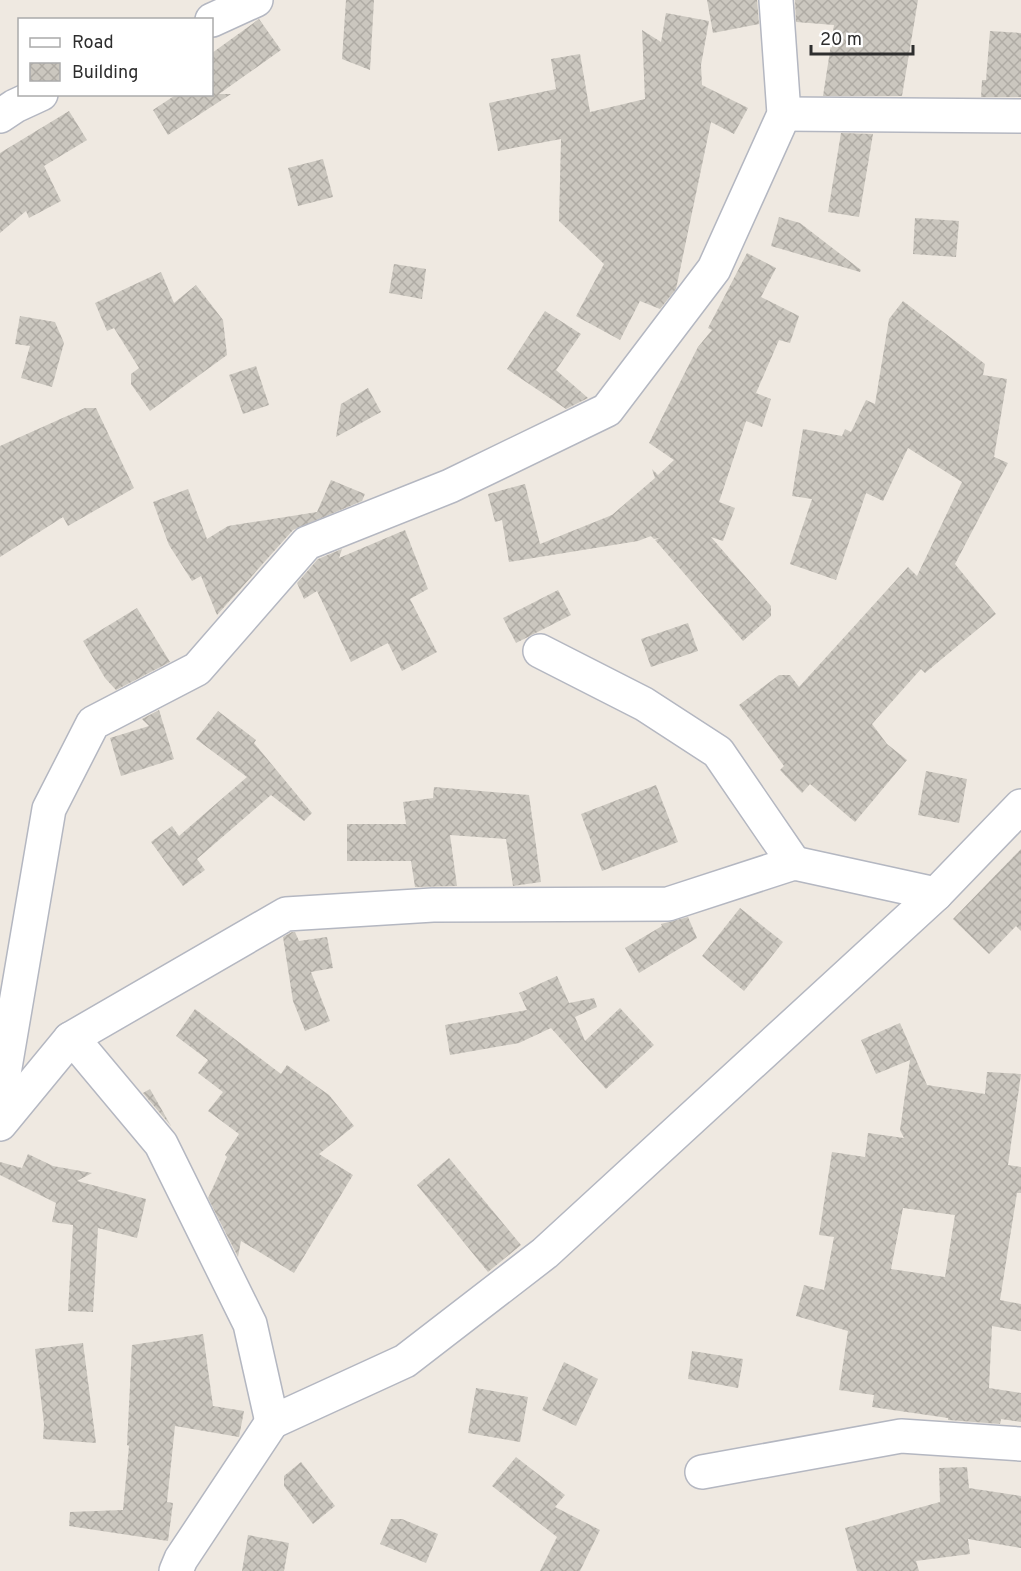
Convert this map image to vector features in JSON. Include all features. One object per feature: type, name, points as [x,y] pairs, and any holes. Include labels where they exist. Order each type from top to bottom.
[{"type":"street","points":[[213,20],[256,0]]},
{"type":"street","points":[[0,1097],[49,809],[93,723],[197,669],[307,543],[450,486],[607,410],[714,268],[784,114],[776,0]]},
{"type":"street","points":[[0,116],[36,96]]},
{"type":"street","points":[[784,114],[1021,116]]},
{"type":"street","points":[[540,651],[644,704],[718,752],[794,863]]},
{"type":"street","points":[[176,1571],[272,1422],[405,1361],[546,1253],[936,894],[1021,806]]},
{"type":"street","points":[[0,1124],[70,1039],[286,914],[433,905],[668,904],[794,863],[936,894]]},
{"type":"street","points":[[70,1039],[84,1052],[161,1144],[250,1324],[272,1422]]},
{"type":"street","points":[[702,1472],[901,1436],[1021,1444]]},
{"type":"building","points":[[346,0],[374,0],[370,70],[342,59]]},
{"type":"building","points":[[707,0],[757,0],[759,24],[713,33]]},
{"type":"building","points":[[795,0],[918,0],[902,96],[823,96],[834,25],[796,22]]},
{"type":"building","points":[[666,13],[709,21],[701,65],[702,85],[748,108],[734,134],[711,122],[676,289],[660,309],[640,301],[620,340],[576,316],[604,264],[559,221],[561,139],[498,151],[489,103],[556,89],[551,59],[580,54],[590,112],[645,99],[642,30],[661,42]]},
{"type":"building","points":[[259,19],[281,50],[219,94],[231,94],[168,135],[153,110],[174,96],[213,96],[213,52]]},
{"type":"building","points":[[990,31],[1021,33],[1021,97],[981,97],[982,80],[986,80]]},
{"type":"building","points":[[69,111],[87,140],[44,166],[61,201],[29,218],[26,211],[0,233],[0,153]]},
{"type":"building","points":[[841,133],[873,134],[859,217],[828,212]]},
{"type":"building","points":[[323,159],[333,197],[298,206],[288,168]]},
{"type":"building","points":[[779,217],[800,223],[861,270],[860,272],[771,246]]},
{"type":"building","points":[[915,218],[959,221],[956,257],[913,254]]},
{"type":"building","points":[[747,253],[776,268],[761,297],[799,316],[790,343],[779,340],[756,393],[771,399],[762,427],[746,421],[719,502],[735,508],[723,541],[711,537],[771,606],[771,616],[743,641],[655,540],[660,538],[654,539],[651,536],[638,541],[509,562],[502,520],[495,522],[488,494],[525,484],[540,544],[612,515],[655,478],[652,469],[658,475],[674,460],[649,443],[698,347],[712,330],[708,328]]},
{"type":"building","points":[[394,264],[426,269],[422,299],[389,293]]},
{"type":"building","points":[[161,272],[174,303],[196,285],[223,320],[227,355],[150,411],[131,384],[131,374],[139,368],[114,328],[107,331],[95,303]]},
{"type":"building","points":[[903,301],[985,364],[983,375],[1007,379],[994,457],[1008,463],[955,564],[996,614],[925,673],[921,669],[872,724],[887,744],[907,760],[855,822],[810,784],[802,793],[780,770],[784,766],[739,705],[779,675],[790,675],[799,687],[908,567],[917,576],[962,482],[908,448],[883,501],[866,493],[836,580],[790,564],[812,499],[792,496],[803,429],[842,436],[845,429],[851,432],[866,400],[875,404],[889,319]]},
{"type":"building","points":[[545,311],[581,334],[556,370],[588,398],[566,409],[507,369]]},
{"type":"building","points":[[20,316],[55,322],[64,343],[52,387],[21,378],[30,346],[15,344]]},
{"type":"building","points":[[256,366],[269,405],[243,414],[229,375]]},
{"type":"building","points":[[368,388],[381,412],[336,437],[341,404]]},
{"type":"building","points":[[85,408],[96,408],[134,488],[68,526],[63,517],[0,557],[0,446]]},
{"type":"building","points":[[331,480],[365,494],[362,501],[293,530],[217,615],[201,576],[192,581],[169,545],[153,502],[188,489],[207,539],[228,526],[317,512]]},
{"type":"building","points":[[405,530],[428,589],[410,599],[437,652],[402,671],[388,643],[351,662],[317,591],[304,599],[297,583],[318,559],[342,549],[339,558]]},
{"type":"building","points":[[558,590],[571,615],[516,643],[503,618]]},
{"type":"building","points":[[137,608],[170,662],[116,690],[105,678],[83,641]]},
{"type":"building","points":[[688,623],[698,651],[651,667],[641,639]]},
{"type":"building","points":[[159,710],[174,759],[121,776],[110,738],[149,726],[142,719]]},
{"type":"building","points":[[218,711],[256,740],[254,743],[312,813],[304,821],[271,795],[197,859],[205,870],[183,886],[151,842],[172,826],[179,836],[247,777],[196,739]]},
{"type":"building","points":[[926,771],[967,779],[959,823],[918,815]]},
{"type":"building","points":[[656,785],[678,842],[602,871],[581,814]]},
{"type":"building","points":[[434,787],[529,795],[541,882],[513,886],[506,839],[450,835],[457,886],[415,887],[411,861],[347,861],[347,824],[406,824],[403,802],[433,798]]},
{"type":"building","points":[[1021,849],[1021,931],[1016,926],[989,954],[953,919]]},
{"type":"building","points":[[740,908],[783,942],[744,991],[702,956]]},
{"type":"building","points":[[688,917],[697,938],[639,973],[625,948],[662,926],[661,924]]},
{"type":"building","points":[[295,932],[299,941],[327,937],[333,968],[311,972],[330,1021],[305,1031],[293,1001],[283,937]]},
{"type":"building","points":[[557,976],[569,1003],[594,998],[597,1007],[575,1017],[585,1041],[620,1008],[654,1045],[606,1089],[551,1028],[519,1043],[450,1055],[445,1025],[527,1010],[519,993]]},
{"type":"building","points":[[195,1009],[281,1074],[287,1065],[329,1095],[354,1126],[319,1154],[353,1175],[294,1273],[241,1241],[238,1257],[208,1198],[227,1157],[225,1155],[239,1134],[208,1111],[223,1092],[198,1073],[208,1060],[176,1036]]},
{"type":"building","points":[[900,1023],[927,1085],[985,1094],[987,1072],[1021,1074],[1008,1165],[1021,1167],[1021,1193],[1017,1193],[1000,1300],[1021,1304],[1021,1331],[992,1326],[989,1388],[1021,1393],[1021,1422],[1001,1419],[1000,1424],[948,1420],[948,1418],[872,1407],[874,1395],[839,1390],[848,1331],[796,1316],[804,1285],[824,1290],[834,1237],[819,1235],[832,1152],[865,1157],[868,1133],[904,1138],[900,1130],[910,1060],[876,1074],[861,1040]],"holes":[[[903,1208],[955,1215],[945,1277],[891,1269]]]},
{"type":"building","points":[[150,1089],[171,1126],[143,1093]]},
{"type":"building","points":[[28,1154],[53,1166],[92,1173],[77,1181],[146,1199],[137,1238],[98,1228],[93,1312],[68,1311],[73,1225],[52,1222],[56,1203],[0,1175],[0,1162],[22,1168]]},
{"type":"building","points":[[449,1158],[521,1245],[488,1272],[417,1185]]},
{"type":"building","points":[[203,1334],[213,1406],[244,1411],[239,1437],[175,1426],[167,1502],[173,1503],[168,1541],[69,1526],[70,1512],[123,1510],[129,1446],[127,1445],[132,1345]]},
{"type":"building","points":[[83,1343],[96,1443],[43,1439],[44,1424],[35,1349]]},
{"type":"building","points":[[692,1351],[743,1359],[738,1388],[688,1379]]},
{"type":"building","points":[[564,1362],[598,1379],[576,1426],[542,1410]]},
{"type":"building","points":[[476,1388],[528,1397],[520,1442],[468,1433]]},
{"type":"building","points":[[516,1457],[565,1495],[555,1507],[600,1530],[580,1571],[540,1571],[557,1537],[492,1486]]},
{"type":"building","points":[[301,1462],[335,1506],[313,1524],[284,1486],[284,1476]]},
{"type":"building","points":[[967,1467],[969,1488],[1021,1496],[1021,1548],[968,1539],[970,1554],[916,1561],[919,1571],[857,1571],[845,1528],[940,1502],[939,1468]]},
{"type":"building","points":[[391,1519],[402,1519],[438,1534],[426,1563],[380,1544]]},
{"type":"building","points":[[248,1535],[289,1543],[284,1571],[242,1571]]}]
